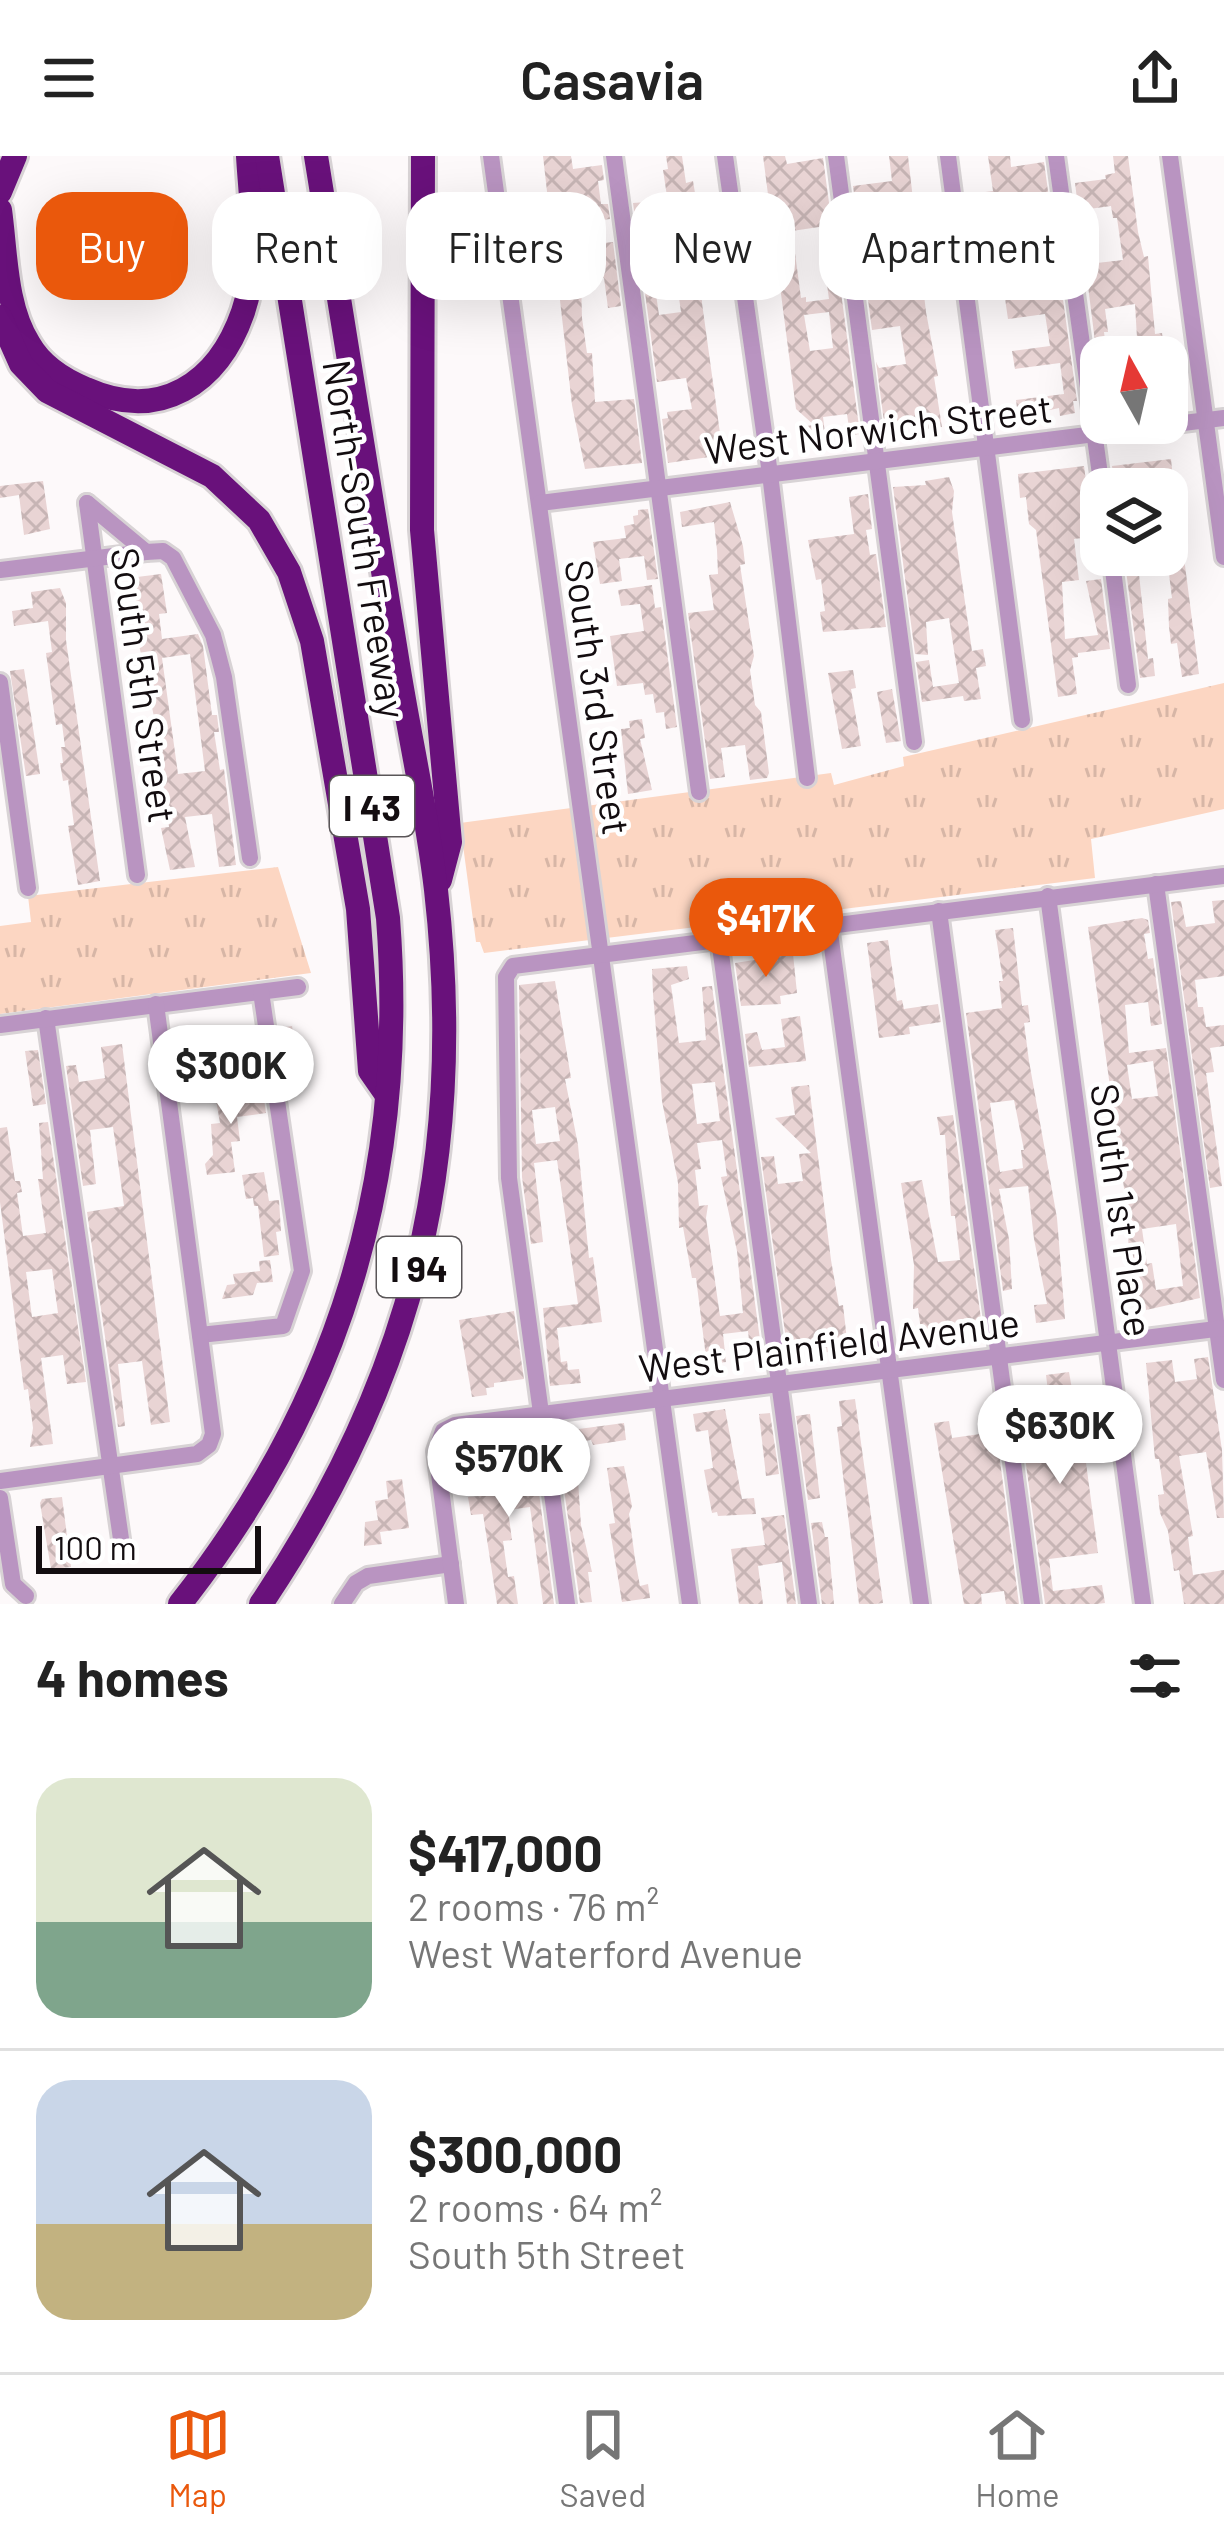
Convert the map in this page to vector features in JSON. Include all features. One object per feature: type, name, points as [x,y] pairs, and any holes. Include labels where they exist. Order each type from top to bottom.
[{"type":"highway","points":[[0,192],[15,156]]},
{"type":"highway","points":[[0,210],[14,308],[30,346],[44,363],[77,386],[104,397],[149,401],[171,396],[206,376],[236,330],[251,273],[248,156]]},
{"type":"highway","name":"North-South Freeway","points":[[180,1604],[267,1482],[328,1356],[372,1207],[392,1055],[388,917],[268,156]]},
{"type":"highway","name":"North-South Freeway","points":[[261,1604],[343,1470],[403,1326],[423,1250],[443,1118],[436,894],[316,156]]},
{"type":"highway","points":[[423,156],[422,530],[450,842],[436,894]]},
{"type":"highway","points":[[0,317],[21,364],[47,391],[212,476],[259,520],[290,572],[312,641],[358,909],[370,1071],[386,1094]]},
{"type":"street","name":"South 3rd Street","points":[[491,156],[690,1604]]},
{"type":"street","points":[[614,156],[699,792]]},
{"type":"street","points":[[725,156],[807,778]]},
{"type":"street","points":[[836,156],[914,742]]},
{"type":"street","points":[[948,156],[1022,720]]},
{"type":"street","points":[[1057,156],[1082,336]]},
{"type":"street","points":[[1169,156],[1215,420],[1224,557]]},
{"type":"street","name":"West Norwich Street","points":[[540,503],[1080,436]]},
{"type":"street","name":"South 5th Street","points":[[137,875],[87,503],[146,552]]},
{"type":"street","points":[[0,570],[146,552],[163,551],[173,558],[213,635],[224,677],[250,858]]},
{"type":"street","points":[[1114,576],[1128,685]]},
{"type":"street","points":[[0,682],[28,888]]},
{"type":"street","points":[[567,1604],[507,1152],[506,977],[513,966],[1224,876]]},
{"type":"street","points":[[1156,884],[1221,1329],[1224,1380]]},
{"type":"street","name":"South 1st Place","points":[[1048,896],[1143,1604]]},
{"type":"street","points":[[939,910],[1032,1604]]},
{"type":"street","points":[[830,925],[921,1604]]},
{"type":"street","points":[[718,939],[809,1604]]},
{"type":"street","points":[[0,1025],[298,987]]},
{"type":"street","points":[[200,1335],[283,1326],[302,1271],[261,992]]},
{"type":"street","points":[[0,1481],[197,1454],[209,1445],[213,1434],[156,1004]]},
{"type":"street","points":[[46,1018],[121,1540]]},
{"type":"street","name":"West Plainfield Avenue","points":[[451,1564],[436,1451],[443,1431],[461,1423],[1221,1329]]},
{"type":"street","points":[[0,1498],[13,1584],[26,1596]]},
{"type":"street","points":[[342,1604],[356,1583],[368,1576],[451,1564],[457,1604]]},
{"type":"green space","points":[[1224,683],[1224,809],[1091,839],[1095,878],[484,953],[476,942],[460,823],[831,773],[834,785],[904,766],[903,757]]},
{"type":"green space","points":[[278,867],[311,973],[0,1014],[0,926],[31,922],[28,896]]},
{"type":"building","points":[[543,156],[571,156],[573,169],[602,165],[599,192],[547,192]]},
{"type":"building","points":[[666,156],[682,156],[686,183],[693,181],[695,192],[666,192],[663,170],[668,169]]},
{"type":"building","points":[[763,156],[785,156],[787,164],[823,158],[828,192],[819,192],[819,227],[795,231],[795,192],[768,192]]},
{"type":"building","points":[[889,156],[908,156],[912,192],[854,192],[853,186],[892,181]]},
{"type":"building","points":[[988,156],[1010,156],[1011,167],[1044,162],[1048,192],[986,192],[993,191]]},
{"type":"building","points":[[1113,156],[1128,156],[1138,232],[1144,257],[1148,256],[1155,334],[1162,336],[1137,336],[1135,304],[1105,309],[1108,332],[1094,336],[1090,300],[1099,300],[1099,263],[1123,260],[1111,206],[1099,208],[1099,192],[1076,192],[1075,183],[1106,179],[1105,175],[1115,173]]},
{"type":"building","points":[[613,242],[621,306],[608,308],[606,293],[606,243]]},
{"type":"building","points":[[795,253],[801,298],[806,297],[806,302],[842,300],[860,434],[850,435],[847,414],[823,417],[826,442],[800,446],[798,427],[814,425],[796,409],[782,300],[795,300]],"holes":[[[829,312],[833,348],[810,351],[804,315]]]},
{"type":"building","points":[[560,300],[582,300],[595,402],[634,399],[642,463],[585,469]]},
{"type":"building","points":[[646,300],[657,300],[659,315],[681,312],[679,300],[702,300],[723,455],[668,463],[662,419],[668,418],[667,412],[692,409],[686,378],[657,382]]},
{"type":"building","points":[[868,300],[925,300],[942,427],[918,430],[917,424],[885,429],[876,362],[879,368],[906,364],[900,326],[872,330]]},
{"type":"building","points":[[1005,300],[1063,300],[1075,413],[1060,416],[1059,408],[1018,417],[1016,400],[1064,394],[1060,363],[1015,369],[1012,351],[1050,346],[1045,314],[1008,319]]},
{"type":"building","points":[[1171,459],[1172,468],[1112,468]]},
{"type":"building","points":[[1084,466],[1080,468],[1080,538],[1074,539],[1079,580],[1062,582],[1065,639],[1098,635],[1086,581],[1101,579],[1110,649],[1072,658],[1077,694],[1058,697],[1036,530],[1029,524],[1026,497],[1020,498],[1018,474]]},
{"type":"building","points":[[949,477],[972,651],[983,649],[986,666],[976,668],[981,699],[964,701],[963,696],[922,702],[916,662],[929,660],[933,687],[959,683],[949,618],[926,622],[928,655],[915,654],[893,487],[926,485],[925,481]]},
{"type":"building","points":[[43,481],[50,529],[24,535],[19,495],[0,498],[0,486]]},
{"type":"building","points":[[868,494],[872,529],[866,530],[870,555],[876,554],[886,627],[823,632],[821,579],[816,580],[808,540],[854,534],[849,497]]},
{"type":"building","points":[[730,502],[743,546],[745,564],[740,565],[754,656],[750,670],[769,773],[767,778],[750,780],[745,745],[721,748],[725,777],[710,779],[688,613],[714,610],[709,575],[718,574],[714,522],[682,527],[680,512]]},
{"type":"building","points":[[648,509],[658,579],[647,580],[644,556],[619,559],[622,581],[600,584],[593,542],[626,538],[624,526],[634,524],[638,510]]},
{"type":"building","points":[[161,574],[167,613],[159,614],[162,639],[198,634],[203,646],[236,865],[219,867],[212,814],[185,817],[195,867],[170,870],[161,828],[169,827],[154,717],[137,635],[136,592],[131,593],[129,578]],"holes":[[[190,654],[205,771],[178,774],[162,658]]]},
{"type":"building","points":[[1127,576],[1139,576],[1148,659],[1153,658],[1155,676],[1140,678]]},
{"type":"building","points":[[1169,576],[1186,576],[1199,674],[1182,677],[1177,643],[1171,644],[1168,599],[1172,598]]},
{"type":"building","points":[[652,585],[655,608],[661,607],[677,727],[666,729],[664,712],[656,713],[653,694],[645,695],[643,683],[617,686],[610,636],[644,631],[640,604],[621,606],[618,590]]},
{"type":"building","points":[[60,588],[66,603],[66,640],[100,881],[78,885],[68,826],[74,825],[68,780],[63,781],[60,763],[61,747],[65,747],[62,724],[56,725],[46,653],[52,652],[48,621],[14,626],[12,611],[33,608],[31,592]]},
{"type":"building","points":[[24,669],[40,774],[26,776],[10,671]]},
{"type":"building","points":[[853,670],[856,688],[851,689],[861,746],[842,749],[828,673]]},
{"type":"building","points":[[892,689],[901,741],[886,743],[877,692]]},
{"type":"building","points":[[642,719],[645,738],[640,739],[652,790],[628,794],[621,729],[630,728],[629,721]]},
{"type":"building","points":[[1224,900],[1224,976],[1195,980],[1206,1027],[1224,1025],[1224,1046],[1210,1048],[1214,1072],[1206,1073],[1222,1186],[1210,1188],[1171,902],[1181,901],[1186,927],[1215,923],[1212,901]]},
{"type":"building","points":[[1148,920],[1150,933],[1144,934],[1148,959],[1153,958],[1162,1024],[1151,1026],[1148,1002],[1125,1005],[1129,1053],[1166,1048],[1200,1298],[1146,1310],[1140,1305],[1133,1259],[1129,1259],[1127,1210],[1088,927]],"holes":[[[1153,1061],[1158,1096],[1132,1099],[1127,1065]],[[1176,1224],[1183,1286],[1156,1290],[1142,1229]]]},
{"type":"building","points":[[1013,928],[1022,1006],[1028,1005],[1030,1022],[1024,1023],[1057,1218],[1065,1319],[1036,1323],[1034,1305],[1047,1304],[1028,1186],[999,1189],[1012,1289],[1003,1291],[966,1013],[1002,1008],[995,930]],"holes":[[[1014,1100],[1023,1168],[1000,1172],[990,1103]]]},
{"type":"building","points":[[888,940],[897,1001],[902,1000],[904,1009],[938,1004],[941,1022],[909,1027],[910,1034],[879,1038],[867,943]]},
{"type":"building","points":[[793,954],[797,993],[780,996],[781,1004],[741,1006],[735,963]]},
{"type":"building","points":[[687,966],[689,979],[671,985],[679,1043],[706,1040],[702,987],[712,986],[761,1347],[750,1349],[748,1331],[723,1334],[726,1362],[707,1365],[696,1278],[692,1278],[683,1227],[679,1228],[678,1183],[662,1101],[652,969]],"holes":[[[715,1082],[720,1121],[697,1124],[692,1084]],[[722,1140],[727,1176],[721,1177],[737,1251],[743,1313],[720,1316],[708,1205],[699,1206],[695,1170],[701,1169],[697,1143]]]},
{"type":"building","points":[[555,981],[571,1078],[565,1079],[602,1322],[557,1328],[561,1362],[567,1361],[568,1370],[579,1369],[581,1383],[550,1386],[543,1308],[578,1304],[557,1160],[534,1163],[543,1242],[531,1244],[522,1177],[519,985]],"holes":[[[555,1107],[560,1141],[536,1144],[532,1110]]]},
{"type":"building","points":[[800,1016],[806,1061],[749,1067],[745,1034],[757,1032],[762,1050],[785,1047],[781,1019]]},
{"type":"building","points":[[292,1026],[302,1090],[289,1091],[279,1028]]},
{"type":"building","points":[[214,1033],[218,1080],[202,1082],[195,1036]]},
{"type":"building","points":[[122,1044],[170,1422],[151,1425],[142,1361],[118,1364],[125,1426],[118,1427],[87,1212],[124,1206],[113,1127],[90,1130],[96,1184],[83,1186],[66,1066],[76,1065],[79,1082],[105,1078],[101,1047]]},
{"type":"building","points":[[38,1050],[46,1104],[33,1106],[25,1051]]},
{"type":"building","points":[[809,1085],[831,1260],[847,1340],[845,1350],[820,1353],[815,1343],[787,1347],[761,1157],[774,1156],[778,1184],[803,1181],[799,1154],[811,1153],[775,1118],[795,1115],[791,1087]]},
{"type":"building","points":[[255,1088],[256,1100],[264,1099],[266,1113],[237,1117],[240,1141],[231,1142],[235,1172],[207,1175],[205,1164],[213,1155],[211,1124],[220,1123],[215,1094]]},
{"type":"building","points":[[953,1115],[982,1326],[922,1338],[918,1308],[913,1309],[914,1265],[901,1183],[922,1180],[938,1262],[960,1260],[955,1216],[951,1216],[945,1135],[940,1135],[937,1117]]},
{"type":"building","points":[[48,1122],[86,1382],[67,1384],[63,1355],[41,1358],[53,1444],[30,1447],[33,1428],[0,1202],[0,1128],[7,1127],[15,1181],[20,1181],[22,1192],[17,1193],[23,1236],[46,1233],[38,1179],[43,1179],[39,1123]],"holes":[[[52,1269],[58,1313],[32,1317],[26,1272]]]},
{"type":"building","points":[[264,1172],[269,1201],[279,1200],[281,1231],[276,1232],[279,1255],[264,1257],[258,1206],[253,1198],[246,1199],[242,1175]]},
{"type":"building","points":[[270,1260],[273,1282],[257,1283],[253,1295],[222,1299],[227,1285],[235,1284],[233,1274],[260,1271],[259,1261]]},
{"type":"building","points":[[514,1311],[524,1379],[494,1383],[486,1388],[487,1395],[472,1397],[459,1320]]},
{"type":"building","points":[[1208,1357],[1222,1450],[1224,1518],[1217,1518],[1206,1452],[1179,1456],[1193,1536],[1188,1537],[1193,1575],[1224,1570],[1224,1604],[1184,1604],[1179,1570],[1174,1571],[1160,1513],[1158,1495],[1164,1494],[1159,1459],[1155,1459],[1146,1363],[1172,1360],[1175,1382],[1197,1379],[1194,1359]]},
{"type":"building","points":[[1069,1372],[1073,1395],[1077,1395],[1098,1553],[1049,1559],[1053,1591],[1102,1585],[1105,1603],[1045,1604],[1019,1413],[1046,1409],[1046,1375]],"holes":[[[1055,1423],[1059,1453],[1035,1456],[1031,1426]]]},
{"type":"building","points":[[855,1399],[883,1603],[876,1604],[859,1604],[837,1427],[842,1426],[839,1401]]},
{"type":"building","points":[[725,1409],[742,1499],[754,1498],[756,1514],[712,1513],[704,1470],[713,1468],[708,1430],[696,1432],[693,1414]]},
{"type":"building","points":[[770,1413],[779,1474],[766,1476],[759,1414]]},
{"type":"building","points":[[810,1414],[820,1498],[808,1500],[796,1416]]},
{"type":"building","points":[[994,1416],[1019,1604],[1006,1604],[1004,1591],[981,1594],[982,1604],[964,1604],[934,1423],[949,1421],[952,1438],[980,1434],[978,1418]]},
{"type":"building","points":[[624,1423],[626,1440],[593,1445],[591,1440],[559,1450],[556,1432]]},
{"type":"building","points":[[496,1442],[503,1492],[527,1489],[522,1451],[533,1449],[554,1604],[543,1604],[530,1507],[508,1510],[512,1540],[503,1541],[518,1604],[497,1604],[483,1514],[471,1515],[468,1497],[480,1496],[473,1446]]},
{"type":"building","points":[[624,1466],[640,1586],[648,1584],[650,1598],[622,1602],[609,1524],[615,1523],[607,1468]]},
{"type":"building","points":[[402,1479],[409,1528],[380,1532],[382,1544],[364,1546],[365,1522],[378,1520],[375,1501],[388,1499],[386,1481]]},
{"type":"building","points":[[578,1480],[581,1525],[592,1572],[588,1572],[592,1602],[580,1603],[563,1482]]},
{"type":"building","points":[[62,1497],[71,1567],[51,1569],[40,1503]]},
{"type":"building","points":[[784,1515],[796,1604],[787,1604],[782,1562],[758,1566],[763,1604],[739,1604],[731,1549],[765,1545],[761,1518]]},
{"type":"building","points":[[822,1522],[828,1537],[834,1604],[822,1604],[811,1523]]}]
